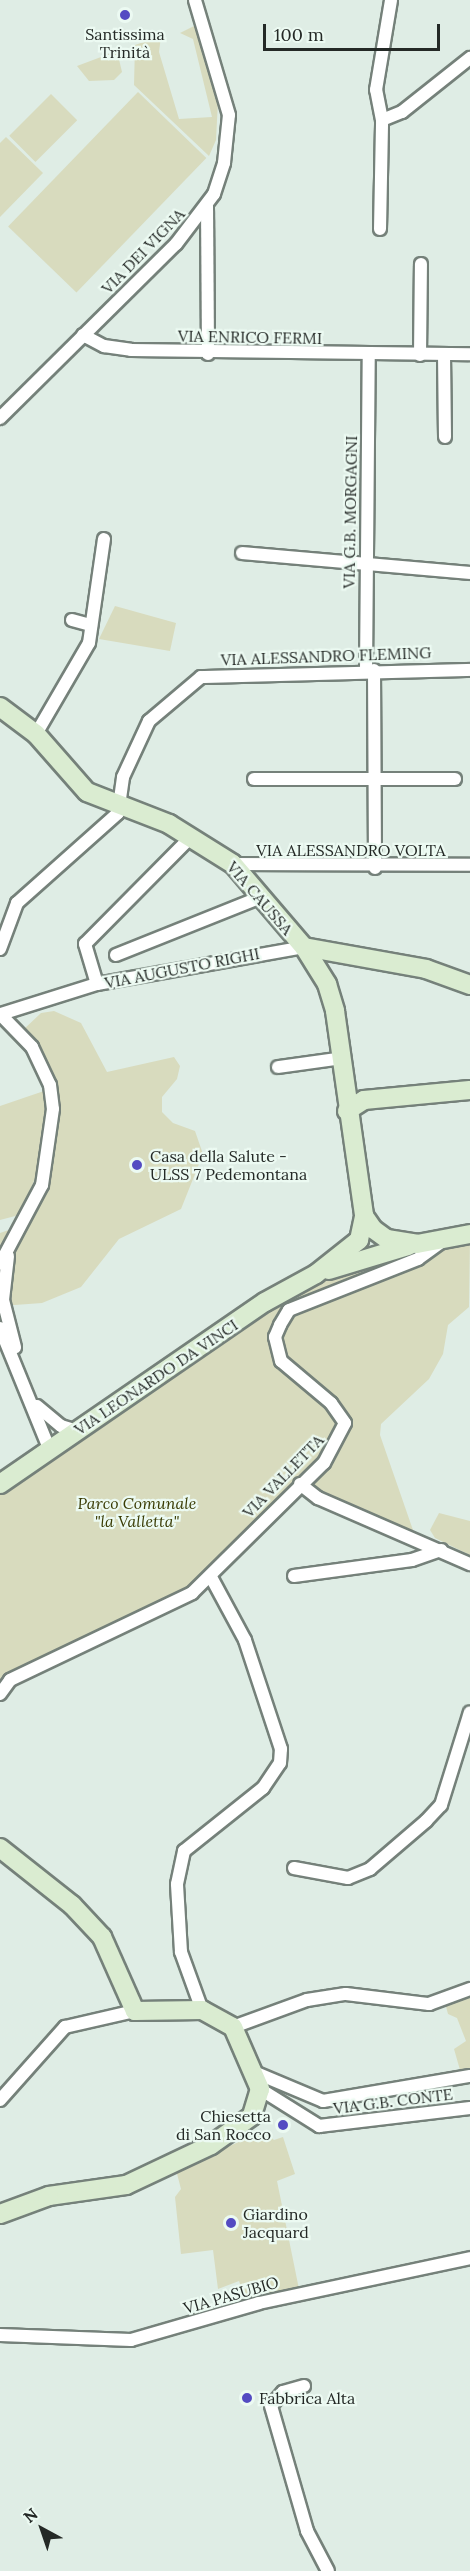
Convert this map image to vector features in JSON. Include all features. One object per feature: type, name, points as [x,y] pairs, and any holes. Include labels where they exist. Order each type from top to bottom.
[{"type":"street","name":"VIA DEI VIGNA","points":[[0,418],[176,244],[207,206],[224,163],[229,115],[224,82],[195,0]]},
{"type":"street","points":[[380,229],[382,120],[376,90],[391,0]]},
{"type":"street","points":[[382,120],[402,112],[470,58]]},
{"type":"street","points":[[207,206],[208,354]]},
{"type":"street","points":[[420,355],[421,264]]},
{"type":"street","name":"VIA ENRICO FERMI","points":[[83,335],[104,346],[208,354],[369,356],[470,354]]},
{"type":"street","points":[[444,354],[445,437]]},
{"type":"street","name":"VIA G.B. MORGAGNI","points":[[369,356],[365,565],[376,780],[375,868]]},
{"type":"street","points":[[36,734],[84,652],[91,625],[104,539]]},
{"type":"street","points":[[242,553],[470,573]]},
{"type":"street","points":[[72,620],[91,625]]},
{"type":"street","name":"VIA ALESSANDRO FLEMING","points":[[120,808],[123,777],[149,721],[201,677],[370,670],[470,670]]},
{"type":"street","name":"VIA CAUSSA","points":[[0,708],[36,734],[87,792],[120,808],[192,836],[233,864],[304,947],[327,984],[343,1058],[348,1111],[364,1216]]},
{"type":"street","points":[[254,779],[455,779]]},
{"type":"street","points":[[0,949],[16,903],[120,808]]},
{"type":"street","points":[[97,984],[85,944],[192,836]]},
{"type":"street","name":"VIA ALESSANDRO VOLTA","points":[[233,864],[375,868],[470,865]]},
{"type":"street","points":[[116,955],[261,897]]},
{"type":"street","name":"VIA AUGUSTO RIGHI","points":[[0,1014],[97,984],[304,947],[426,969],[470,986]]},
{"type":"street","points":[[0,1014],[32,1047],[50,1085],[53,1108],[42,1185],[0,1264]]},
{"type":"street","points":[[278,1068],[343,1058]]},
{"type":"street","points":[[348,1111],[364,1100],[470,1090]]},
{"type":"street","points":[[364,1216],[387,1239],[417,1244]]},
{"type":"street","name":"VIA LEONARDO DA VINCI","points":[[0,1484],[49,1448],[315,1274],[359,1240],[364,1216]]},
{"type":"street","points":[[446,1238],[470,1234]]},
{"type":"street","name":"VIA LEONARDO DA VINCI","points":[[315,1274],[417,1244],[446,1238]]},
{"type":"street","name":"VIA VALLETTA","points":[[0,1694],[10,1680],[168,1606],[211,1577],[300,1484],[324,1463],[345,1423],[331,1403],[281,1361],[275,1336],[280,1325],[290,1310],[418,1259],[446,1238]]},
{"type":"street","points":[[12,1243],[3,1300],[18,1365]]},
{"type":"street","points":[[0,1328],[34,1403],[49,1448]]},
{"type":"street","points":[[0,1349],[24,1381]]},
{"type":"street","points":[[34,1403],[61,1426],[77,1431]]},
{"type":"street","points":[[300,1484],[318,1498],[470,1564]]},
{"type":"street","points":[[294,1576],[412,1560],[441,1550]]},
{"type":"street","points":[[202,2010],[181,1952],[177,1884],[184,1851],[263,1788],[280,1763],[281,1749],[245,1640],[211,1577]]},
{"type":"street","points":[[294,1868],[348,1878],[370,1869],[426,1821],[441,1805],[470,1712]]},
{"type":"street","points":[[0,1848],[72,1905],[102,1937],[135,2011]]},
{"type":"street","points":[[232,2027],[307,2000],[346,1994],[429,2004],[470,1989]]},
{"type":"street","points":[[0,2100],[65,2027],[135,2011],[202,2010],[232,2027],[257,2081],[252,2116],[211,2145],[126,2185],[49,2196],[0,2214]]},
{"type":"street","points":[[257,2081],[323,2101],[470,2076]]},
{"type":"street","name":"VIA G.B. CONTE","points":[[257,2081],[319,2126],[470,2108]]},
{"type":"street","name":"VIA PASUBIO","points":[[0,2335],[131,2340],[381,2273],[470,2258]]},
{"type":"street","points":[[304,2386],[283,2392],[271,2406],[306,2531],[328,2571]]},
{"type":"green space","points":[[196,25],[218,101],[216,140],[209,156],[134,85],[135,45],[161,36],[159,52],[179,119],[212,117],[193,39],[180,33]]},
{"type":"green space","points":[[117,51],[122,72],[114,80],[89,81],[77,66]]},
{"type":"green space","points":[[138,92],[206,158],[76,293],[8,227]]},
{"type":"green space","points":[[51,94],[77,120],[35,162],[9,136]]},
{"type":"green space","points":[[6,137],[43,173],[0,217],[0,143]]},
{"type":"green space","points":[[115,606],[176,623],[170,651],[99,639]]},
{"type":"green space","points":[[54,1011],[81,1023],[107,1072],[174,1057],[180,1066],[177,1079],[162,1097],[162,1112],[173,1123],[195,1131],[203,1154],[181,1209],[119,1239],[81,1287],[42,1303],[1,1306],[0,1233],[26,1224],[56,1110],[22,1031],[41,1013]]},
{"type":"green space","points":[[44,1091],[49,1105],[45,1156],[19,1215],[0,1220],[0,1106]]},
{"type":"green space","name":"Parco Comunale \"la Valletta\"","points":[[470,1239],[469,1307],[448,1325],[443,1354],[429,1379],[381,1424],[380,1435],[414,1533],[323,1494],[298,1477],[188,1589],[11,1673],[0,1688],[0,1494],[314,1281]]},
{"type":"green space","points":[[439,1513],[470,1521],[470,1555],[435,1538],[430,1530]]},
{"type":"green space","points":[[470,1984],[470,2068],[460,2070],[454,2049],[466,2041],[457,2018],[448,2014],[443,1995]]},
{"type":"green space","name":"Giardino Jacquard","points":[[263,2131],[274,2140],[283,2137],[295,2174],[277,2181],[299,2289],[247,2303],[239,2281],[218,2289],[213,2250],[181,2254],[175,2197],[181,2189],[176,2170]]},
{"type":"place","name":"Santissima Trinità","points":[[125,15]]},
{"type":"place","name":"Casa della Salute - ULSS 7 Pedemontana","points":[[137,1165]]},
{"type":"place","name":"Chiesetta di San Rocco","points":[[283,2125]]},
{"type":"place","name":"Giardino Jacquard","points":[[231,2223]]},
{"type":"place","name":"Fabbrica Alta","points":[[247,2398]]}]
